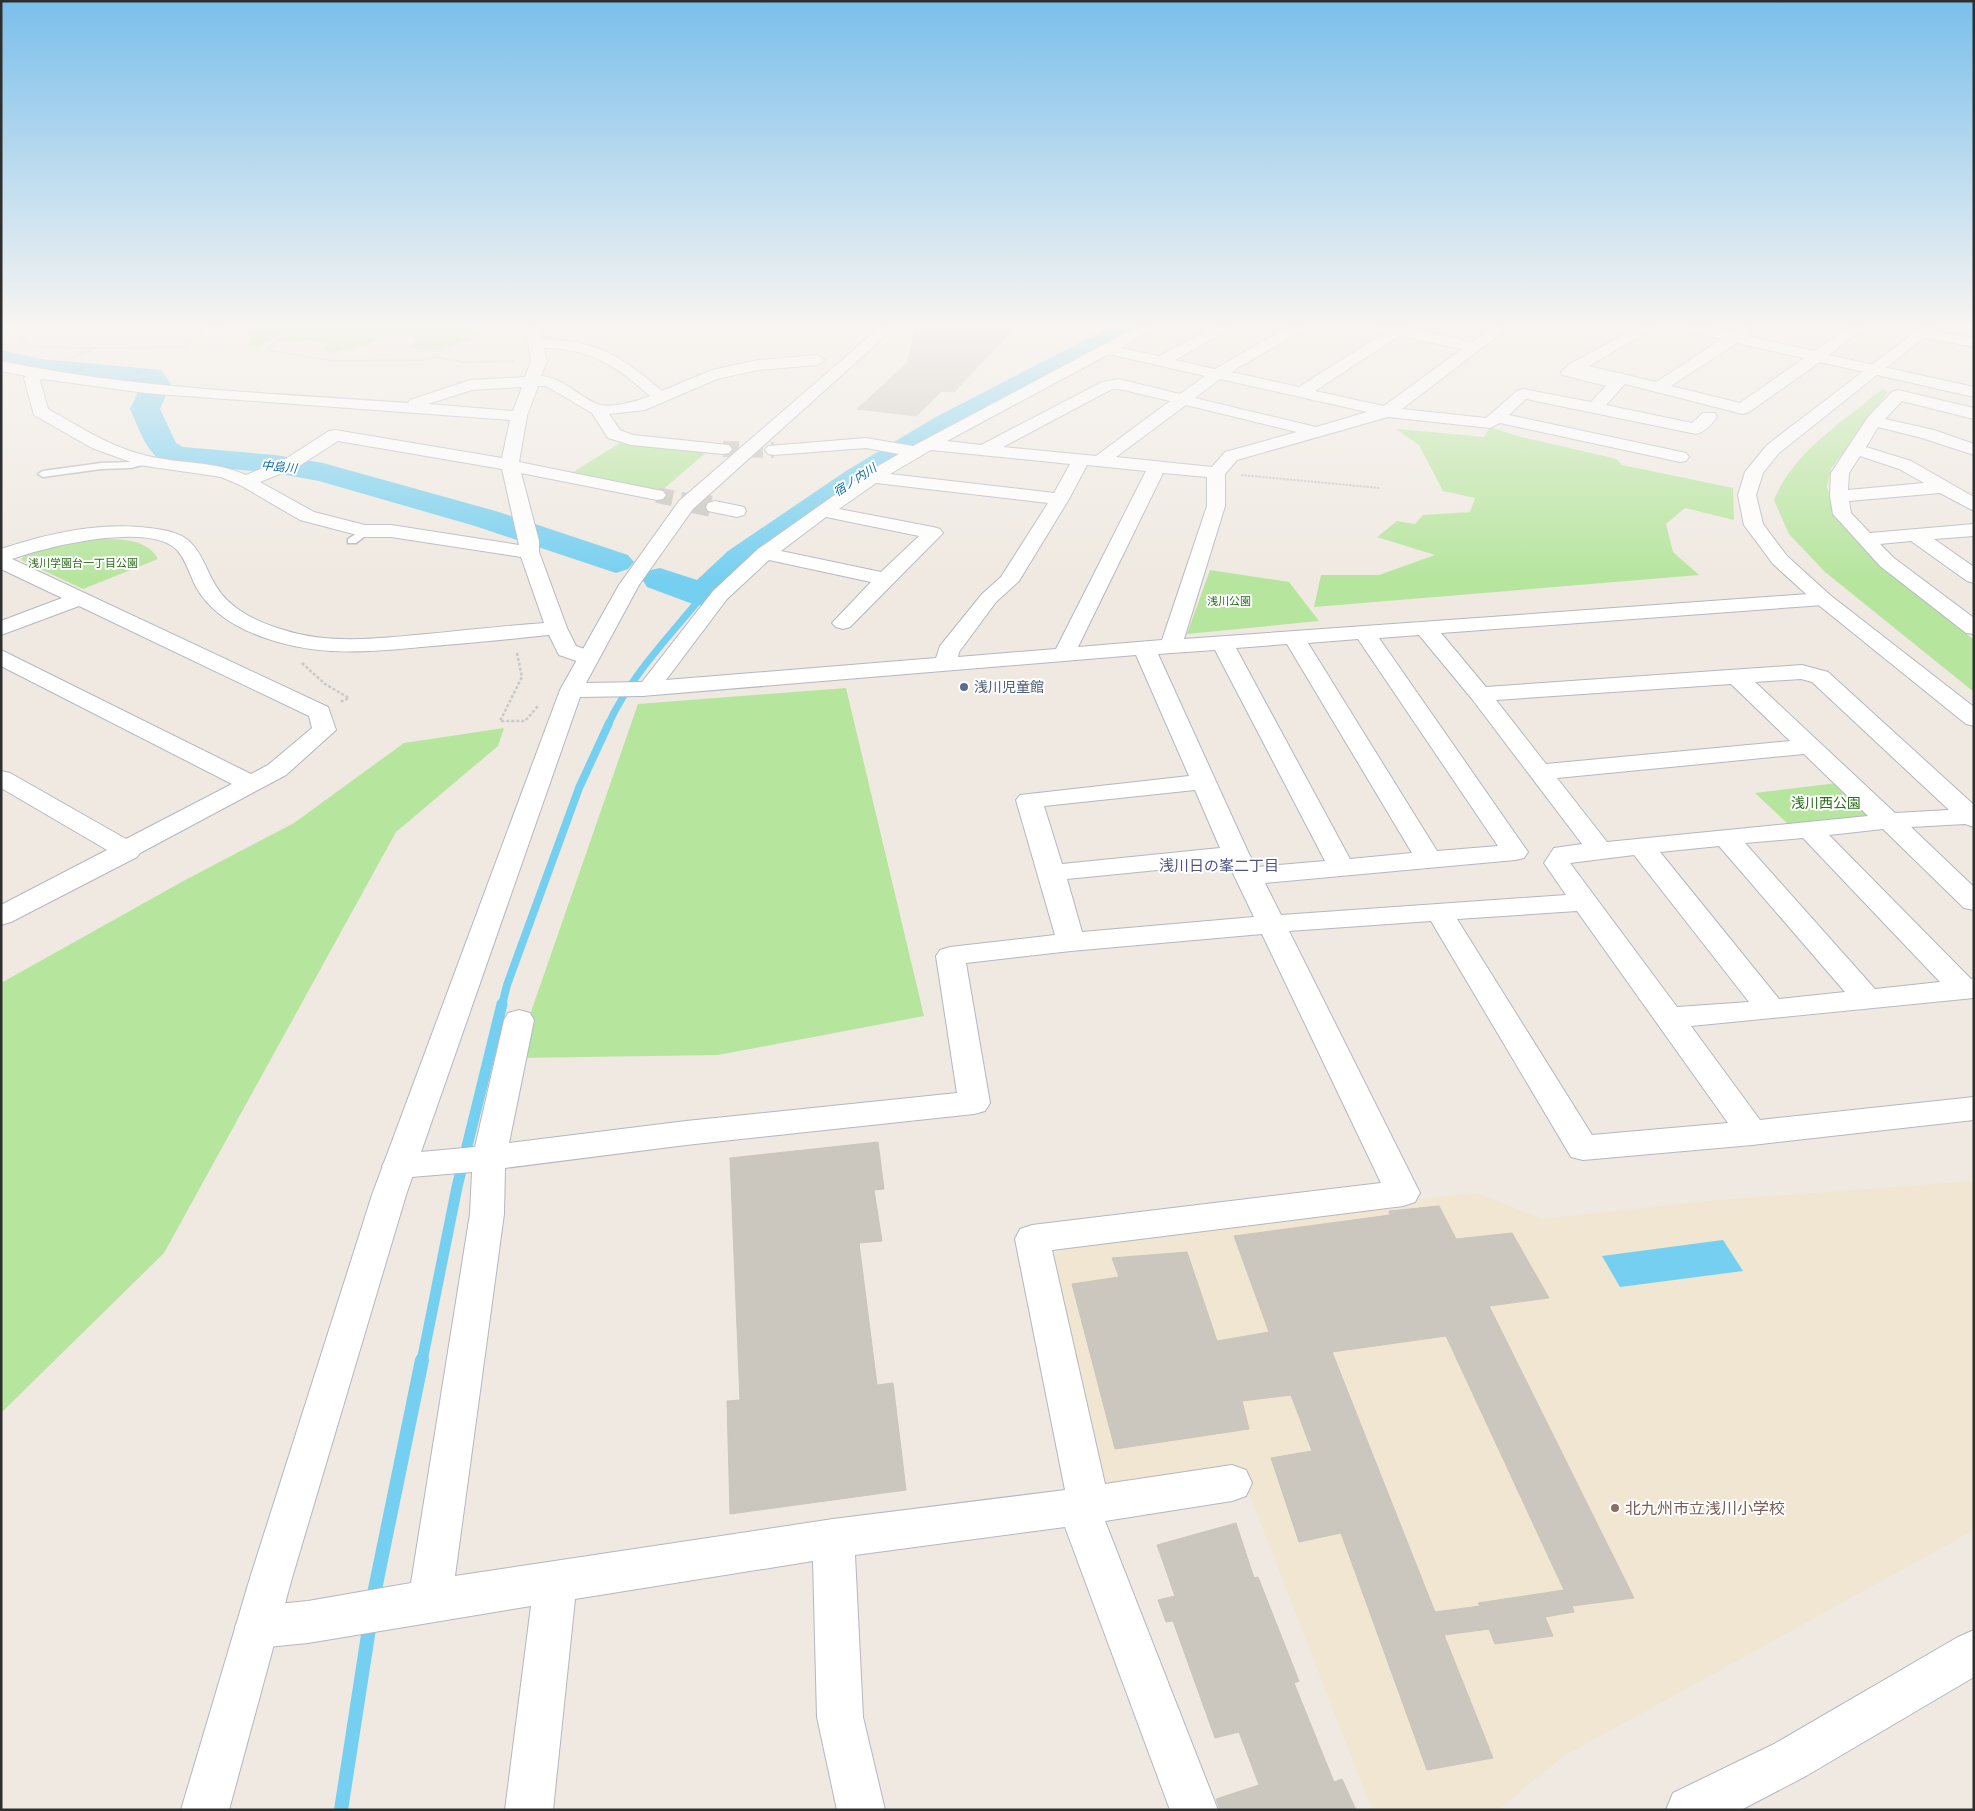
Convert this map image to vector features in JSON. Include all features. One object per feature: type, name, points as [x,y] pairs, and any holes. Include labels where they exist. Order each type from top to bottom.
[{"type":"street","points":[[41,413],[98,444],[145,461],[225,472],[246,481],[307,516],[359,536],[391,531],[527,538]]},
{"type":"street","points":[[246,481],[285,466],[335,435],[390,413]]},
{"type":"street","points":[[468,413],[519,416]]},
{"type":"street","points":[[520,413],[510,465],[527,538],[556,628],[568,650],[588,658]]},
{"type":"street","points":[[600,413],[614,434],[631,440],[723,449]]},
{"type":"street","points":[[204,1810],[257,1627],[399,1166],[571,690],[628,585],[686,505],[791,413]]},
{"type":"street","points":[[646,688],[720,595],[765,553],[872,477],[917,449],[986,413]]},
{"type":"street","points":[[984,450],[1056,413]]},
{"type":"street","points":[[946,664],[948,651],[989,598],[1009,581],[1060,498],[1091,460],[1163,413]]},
{"type":"street","points":[[1238,413],[1317,432]]},
{"type":"street","points":[[1194,1810],[1085,1524],[1085,1486],[1032,1239],[1403,1193],[1202,782],[1147,656],[1158,647],[1216,506],[1216,473],[1231,456],[1385,413]]},
{"type":"street","points":[[1392,413],[1490,423],[1503,413]]},
{"type":"street","points":[[1615,413],[1695,431],[1709,417]]},
{"type":"street","points":[[1820,413],[1773,449],[1754,472],[1747,495],[1754,525],[1780,560],[1823,599],[1974,719]]},
{"type":"street","points":[[1882,413],[1874,421],[1858,450],[1840,473],[1838,496],[1842,514],[1887,562],[1974,628]]},
{"type":"street","points":[[1498,417],[1680,457]]},
{"type":"street","points":[[1874,421],[1928,434],[1974,450]]},
{"type":"street","points":[[335,435],[510,465],[657,495]]},
{"type":"street","points":[[774,450],[866,443],[917,449],[984,450],[1216,473]]},
{"type":"street","points":[[1858,450],[1905,465],[1974,505]]},
{"type":"street","points":[[1062,656],[1157,466]]},
{"type":"street","points":[[872,477],[1060,498]]},
{"type":"street","points":[[1838,496],[1944,488]]},
{"type":"street","points":[[715,507],[737,511]]},
{"type":"street","points":[[823,511],[933,533],[843,623]]},
{"type":"street","points":[[1865,539],[1974,530]]},
{"type":"street","points":[[1,556],[39,543],[76,534],[110,531],[163,536],[179,542],[188,552],[209,591],[224,610],[269,632],[317,643],[378,645],[556,628]]},
{"type":"street","points":[[1918,536],[1974,577]]},
{"type":"street","points":[[765,553],[885,579]]},
{"type":"street","points":[[1,561],[320,712],[324,730],[277,770],[1,916]]},
{"type":"street","points":[[1,629],[80,598]]},
{"type":"street","points":[[571,690],[646,688],[1158,647],[1823,599]]},
{"type":"street","points":[[1426,628],[1480,694],[1599,850]]},
{"type":"street","points":[[1052,873],[1242,865],[1342,868],[1428,858],[1515,852],[1364,632]]},
{"type":"street","points":[[1294,638],[1428,858]]},
{"type":"street","points":[[1222,643],[1342,868]]},
{"type":"street","points":[[1,657],[252,784]]},
{"type":"street","points":[[1480,694],[1802,672],[1820,677],[1973,817]]},
{"type":"street","points":[[1737,677],[1974,902]]},
{"type":"street","points":[[1539,772],[1809,746]]},
{"type":"street","points":[[1,778],[128,850]]},
{"type":"street","points":[[1071,942],[1029,800],[1202,782]]},
{"type":"street","points":[[1752,1133],[1583,902],[1557,863],[1563,854],[1890,821],[1973,817]]},
{"type":"street","points":[[1809,830],[1969,988]]},
{"type":"street","points":[[1725,837],[1868,1000]]},
{"type":"street","points":[[1642,847],[1771,1010]]},
{"type":"street","points":[[399,1166],[445,1163],[686,1133],[974,1103],[950,956],[1071,942],[1272,924],[1583,902]]},
{"type":"street","points":[[1439,912],[1583,1148],[1752,1133],[1974,1108]]},
{"type":"street","points":[[1668,1018],[1771,1010],[1969,988]]},
{"type":"street","points":[[412,1605],[487,1214],[484,1158],[519,1020]]},
{"type":"street","points":[[257,1627],[348,1616],[833,1538],[1084,1506],[1232,1483]]},
{"type":"street","points":[[833,1538],[840,1717],[861,1810]]},
{"type":"street","points":[[529,1810],[555,1582]]},
{"type":"street","points":[[1690,1810],[1790,1760],[1974,1652]]},
{"type":"lane","points":[[43,474],[102,466],[132,465],[145,461]]},
{"type":"path","points":[[1216,473],[1380,488]]},
{"type":"path","points":[[513,652],[519,654],[522,677],[500,721],[525,721],[541,702]]},
{"type":"path","points":[[300,661],[325,684],[349,698],[320,712]]},
{"type":"path","points":[[305,666],[314,665]]},
{"type":"shaded area","name":"北九州市立浅川小学校","points":[[1974,1181],[1974,1530],[1562,1757],[1498,1810],[1372,1810],[1239,1467],[1100,1485],[1047,1262],[1075,1239],[1477,1193],[1542,1219],[1707,1201]]},
{"type":"green space","points":[[1853,413],[1873,413],[1831,469],[1827,487],[1838,520],[1877,563],[1974,640],[1974,692],[1825,572],[1789,534],[1774,500],[1782,483],[1793,467],[1806,452]]},
{"type":"green space","points":[[1490,427],[1517,436],[1617,459],[1622,465],[1733,488],[1734,520],[1685,508],[1666,524],[1673,552],[1699,575],[1314,607],[1321,575],[1379,575],[1435,555],[1377,537],[1397,521],[1415,524],[1423,515],[1470,512],[1475,498],[1443,491],[1419,445],[1396,429],[1484,437]]},
{"type":"green space","points":[[620,443],[709,450],[660,492],[570,474]]},
{"type":"green space","name":"浅川学園台一丁目公園","points":[[88,539],[127,540],[145,546],[158,559],[83,589],[21,560],[26,553]]},
{"type":"green space","name":"浅川公園","points":[[1210,570],[1289,582],[1319,621],[1187,634]]},
{"type":"green space","points":[[846,688],[924,1016],[718,1055],[515,1058],[638,704]]},
{"type":"green space","points":[[504,728],[498,746],[396,832],[164,1253],[1,1413],[1,983],[187,879],[294,823],[404,743]]},
{"type":"green space","name":"浅川西公園","points":[[1837,783],[1871,817],[1788,824],[1755,793]]},
{"type":"water","points":[[1723,1240],[1743,1271],[1620,1287],[1602,1256]]},
{"type":"building","points":[[887,413],[920,413],[916,416]]},
{"type":"building","points":[[878,1142],[884,1189],[874,1190],[882,1241],[859,1243],[877,1385],[893,1383],[906,1490],[730,1514],[727,1401],[740,1400],[730,1158]]},
{"type":"building","points":[[1439,1206],[1456,1239],[1512,1233],[1549,1298],[1489,1306],[1634,1598],[1572,1606],[1574,1612],[1545,1617],[1553,1636],[1495,1644],[1489,1629],[1444,1635],[1493,1758],[1427,1770],[1341,1533],[1299,1542],[1271,1458],[1312,1451],[1291,1395],[1242,1401],[1249,1429],[1115,1449],[1072,1284],[1119,1277],[1112,1258],[1187,1252],[1217,1341],[1269,1332],[1234,1236],[1390,1215],[1389,1211]],"holes":[[[1446,1336],[1564,1590],[1478,1603],[1480,1606],[1435,1612],[1332,1352]]]},
{"type":"building","points":[[1236,1523],[1254,1578],[1258,1577],[1299,1681],[1294,1683],[1334,1782],[1342,1779],[1356,1810],[1220,1810],[1216,1799],[1259,1785],[1239,1732],[1215,1738],[1173,1621],[1166,1622],[1158,1600],[1175,1596],[1157,1545]]},
{"type":"waterway","name":"中島川","points":[[147,413],[163,448],[175,456],[275,464],[323,472],[487,519],[616,562]]},
{"type":"waterway","name":"宿ノ内川","points":[[660,579],[703,595],[740,558],[857,478],[966,413]]},
{"type":"waterway","points":[[609,723],[627,690],[639,673],[703,595]]},
{"type":"waterway","points":[[502,1005],[507,985],[579,788],[609,723]]},
{"type":"waterway","points":[[422,1361],[457,1187],[502,1004]]},
{"type":"waterway","points":[[373,1599],[422,1360]]},
{"type":"waterway","points":[[341,1810],[370,1622]]},
{"type":"tunnel","points":[[723,449],[774,450]]},
{"type":"tunnel","points":[[657,495],[696,503]]},
{"type":"tunnel","points":[[690,502],[715,507]]},
{"type":"place","name":"浅川児童館","points":[[964,687]]},
{"type":"place","name":"北九州市立浅川小学校","points":[[1615,1508]]},
{"type":"district","name":"浅川日の峯二丁目","points":[[1219,866]]}]
